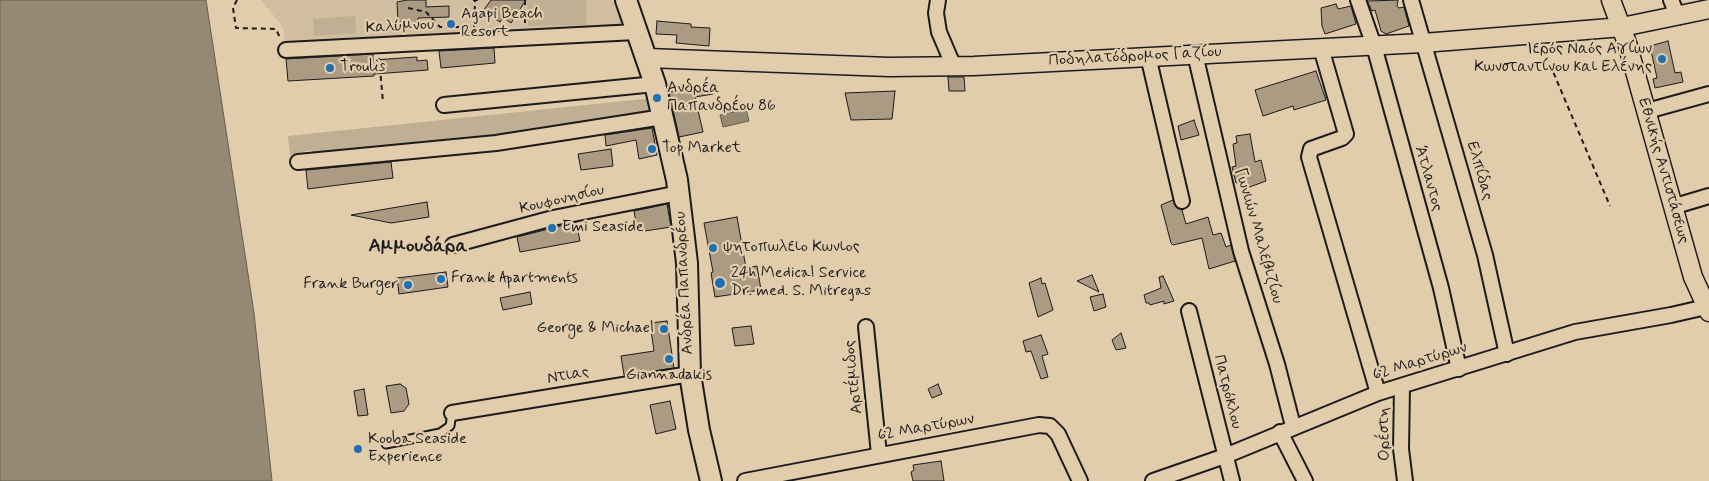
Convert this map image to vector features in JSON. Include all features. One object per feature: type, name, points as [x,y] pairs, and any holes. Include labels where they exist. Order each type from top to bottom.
[{"type":"main road","name":"Ανδρέα Παπανδρέου","points":[[626,0],[655,84],[679,193],[688,279],[690,374],[699,430],[712,481]]},
{"type":"street","points":[[938,0],[936,13],[939,32],[954,66]]},
{"type":"street","name":"Άτλαντος","points":[[1358,0],[1374,46],[1441,288],[1459,369]]},
{"type":"street","name":"Ελπίδας","points":[[1411,0],[1483,246],[1507,354]]},
{"type":"street","name":"Εθνικής Αντιστάσεως","points":[[1611,0],[1622,27],[1693,277],[1708,308]]},
{"type":"street","points":[[1671,0],[1678,17]]},
{"type":"street","name":"Ποδηλατόδρομος Γαζίου","points":[[646,58],[753,63],[954,66],[1423,43],[1622,27],[1678,17],[1709,9]]},
{"type":"street","name":"Καλύμνου","points":[[286,50],[636,32]]},
{"type":"street","points":[[1321,48],[1346,134],[1342,138],[1311,149],[1309,157],[1378,393]]},
{"type":"street","name":"Γωνιών Μαλεβιζίου","points":[[1195,54],[1241,251],[1278,364],[1286,429],[1306,481]]},
{"type":"street","points":[[1148,56],[1182,201]]},
{"type":"street","points":[[444,105],[655,84]]},
{"type":"street","points":[[1646,111],[1709,94]]},
{"type":"street","points":[[298,162],[496,142],[663,117]]},
{"type":"street","name":"Κουφονησίου","points":[[453,245],[554,218],[679,193]]},
{"type":"street","points":[[1672,207],[1709,196]]},
{"type":"street","name":"62 Μαρτύρων","points":[[1153,481],[1225,456],[1286,429],[1378,393],[1575,332],[1708,308]]},
{"type":"street","name":"Πατρόκλου","points":[[1189,311],[1232,481]]},
{"type":"street","name":"Αρτέμιδος","points":[[866,327],[879,454]]},
{"type":"street","name":"Ντιας","points":[[452,413],[690,374]]},
{"type":"street","name":"Ορέστη","points":[[1402,387],[1401,449],[1405,481]]},
{"type":"street","name":"62 Μαρτύρων","points":[[745,481],[879,454],[981,437],[1022,427],[1050,426],[1058,434],[1080,481]]},
{"type":"lane","points":[[386,444],[440,433],[450,426],[452,413]]},
{"type":"path","points":[[237,0],[233,8],[236,28],[276,29]]},
{"type":"path","points":[[474,32],[474,0],[479,0]]},
{"type":"path","points":[[525,0],[525,30]]},
{"type":"path","points":[[408,8],[426,12],[440,27],[474,27]]},
{"type":"path","points":[[1537,34],[1610,206]]},
{"type":"path","points":[[378,45],[383,102]]},
{"type":"shaded area","points":[[0,0],[206,0],[254,313],[272,481],[0,481]]},
{"type":"shaded area","name":"Agapi Beach Resort","points":[[261,0],[616,0],[622,25],[378,43],[299,46],[284,42],[284,30]]},
{"type":"shaded area","points":[[527,0],[586,0],[587,25],[528,26]]},
{"type":"shaded area","points":[[355,16],[356,33],[314,36],[313,19]]},
{"type":"shaded area","points":[[653,98],[658,115],[479,138],[315,156],[311,150],[290,155],[288,136]]},
{"type":"shaded area","points":[[746,109],[749,121],[723,127],[720,115]]},
{"type":"building","points":[[426,0],[426,7],[449,6],[449,17],[418,18],[418,26],[408,27],[408,21],[398,22],[397,2]]},
{"type":"building","points":[[491,0],[526,0],[511,23],[503,17],[500,22],[483,11]]},
{"type":"building","points":[[1398,0],[1397,6],[1399,8],[1404,7],[1409,26],[1386,34],[1381,31],[1375,10],[1372,11],[1367,1]]},
{"type":"building","points":[[1336,4],[1338,9],[1351,6],[1356,24],[1325,34],[1322,26],[1321,8]]},
{"type":"building","points":[[657,21],[710,28],[709,46],[676,43],[677,35],[656,34]]},
{"type":"building","name":"Ιερός Ναός Αγίων Κωνσταντίνου και Ελένης","points":[[1668,41],[1675,73],[1681,72],[1683,82],[1655,88],[1653,79],[1657,78],[1650,46]]},
{"type":"building","points":[[494,48],[495,63],[441,68],[439,51]]},
{"type":"building","name":"Troulis","points":[[373,54],[373,60],[417,57],[417,61],[427,60],[428,70],[374,74],[374,76],[288,81],[286,59]]},
{"type":"building","points":[[1316,71],[1326,100],[1294,110],[1293,106],[1263,116],[1255,90]]},
{"type":"building","points":[[948,77],[964,77],[965,91],[949,91]]},
{"type":"building","points":[[711,84],[713,94],[695,97],[703,132],[679,137],[669,92]]},
{"type":"building","points":[[895,91],[892,119],[851,120],[845,93]]},
{"type":"building","points":[[1194,120],[1199,135],[1181,140],[1178,126]]},
{"type":"building","points":[[652,128],[657,155],[639,159],[636,140],[606,146],[605,135]]},
{"type":"building","points":[[1250,134],[1255,162],[1261,160],[1266,181],[1244,189],[1240,181],[1236,183],[1232,167],[1236,166],[1233,144],[1237,143],[1236,136]]},
{"type":"building","points":[[611,149],[613,166],[581,170],[578,154]]},
{"type":"building","points":[[391,162],[393,178],[308,189],[306,170]]},
{"type":"building","points":[[1173,200],[1176,207],[1182,210],[1186,224],[1208,217],[1213,235],[1221,233],[1226,247],[1231,245],[1235,261],[1209,269],[1202,238],[1173,245],[1161,205]]},
{"type":"building","points":[[427,202],[429,217],[391,223],[351,215]]},
{"type":"building","points":[[667,204],[671,227],[638,232],[634,211]]},
{"type":"building","points":[[737,217],[746,268],[757,266],[761,290],[715,297],[711,273],[713,272],[704,223]]},
{"type":"building","points":[[576,222],[580,241],[520,252],[517,237]]},
{"type":"building","points":[[446,272],[448,287],[399,294],[397,278]]},
{"type":"building","points":[[1092,275],[1099,292],[1077,281]]},
{"type":"building","points":[[1163,276],[1174,301],[1164,304],[1164,301],[1150,305],[1146,303],[1144,295],[1161,288],[1159,277]]},
{"type":"building","points":[[1041,278],[1042,284],[1045,283],[1053,310],[1038,317],[1029,283]]},
{"type":"building","points":[[530,292],[532,304],[503,310],[500,298]]},
{"type":"building","points":[[1103,294],[1106,307],[1094,311],[1090,297]]},
{"type":"building","points":[[667,321],[674,368],[624,375],[621,356],[654,351],[650,323]]},
{"type":"building","points":[[751,326],[754,344],[735,346],[732,328]]},
{"type":"building","points":[[1121,333],[1126,348],[1116,350],[1112,340]]},
{"type":"building","points":[[1041,335],[1048,354],[1042,356],[1048,377],[1041,379],[1031,351],[1026,352],[1023,341]]},
{"type":"building","points":[[400,384],[406,388],[409,404],[404,411],[391,413],[386,386]]},
{"type":"building","points":[[938,384],[942,394],[932,398],[928,389]]},
{"type":"building","points":[[364,389],[368,415],[358,416],[354,391]]},
{"type":"building","points":[[670,401],[676,429],[656,434],[650,405]]},
{"type":"building","points":[[941,461],[944,481],[913,481],[911,472],[914,470],[913,465]]},
{"type":"place","name":"Agapi Beach Resort","points":[[451,24]]},
{"type":"place","name":"Ιερός Ναός Αγίων Κωνσταντίνου και Ελένης","points":[[1662,59]]},
{"type":"place","name":"Troulis","points":[[330,68]]},
{"type":"place","name":"Ανδρέα Παπανδρέου 86","points":[[657,98]]},
{"type":"place","name":"Top Market","points":[[652,149]]},
{"type":"place","name":"Emi Seaside","points":[[552,228]]},
{"type":"place","name":"ψητοπωλειο Κωνιος","points":[[713,248]]},
{"type":"place","name":"Frank Apartments","points":[[441,279]]},
{"type":"place","name":"24h Medical Service Dr. med. S. Mitregas","points":[[720,283]]},
{"type":"place","name":"Frank Burger","points":[[408,285]]},
{"type":"place","name":"George & Michael","points":[[664,329]]},
{"type":"place","name":"Giannadakis","points":[[669,359]]},
{"type":"place","name":"Kooba Seaside Experience","points":[[358,449]]},
{"type":"district","name":"Αμμουδάρα","points":[[418,247]]}]
